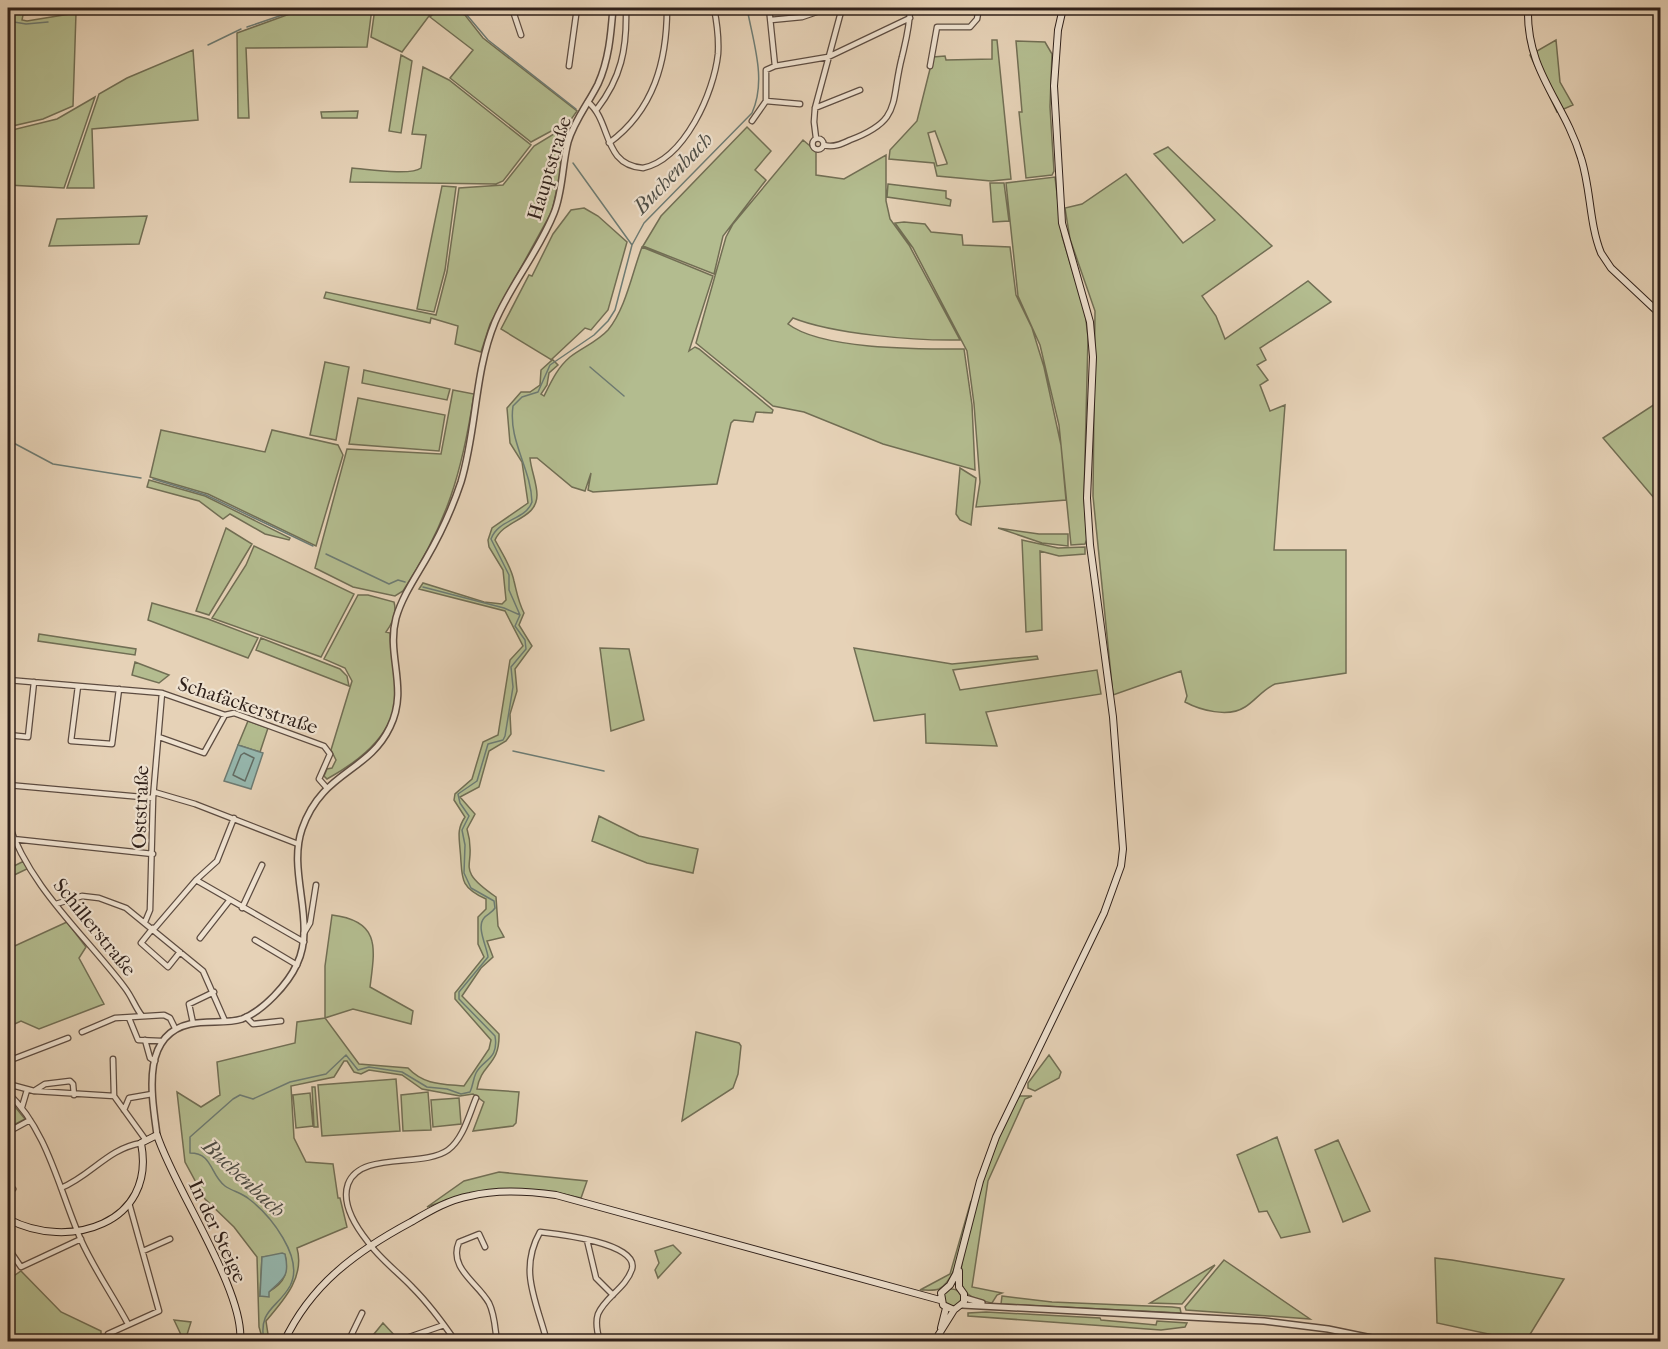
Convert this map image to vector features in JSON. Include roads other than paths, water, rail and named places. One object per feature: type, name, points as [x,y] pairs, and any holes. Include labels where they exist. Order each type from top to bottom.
[{"type":"main road","points":[[921,1294],[941,1292],[950,1285],[959,1264],[980,1181],[996,1137],[1104,913],[1120,866],[1123,849],[1113,717],[1090,545],[1087,498],[1093,357],[1090,322],[1062,223],[1054,86],[1058,30],[1063,8]]},
{"type":"main road","points":[[1528,8],[1528,29],[1533,54],[1541,76],[1577,145],[1585,174],[1598,244],[1611,268],[1660,314]]},
{"type":"main road","points":[[8,1219],[32,1228],[78,1231],[110,1220],[129,1203],[143,1176],[143,1141],[157,1135]]},
{"type":"main road","name":"In der Steige","points":[[157,1135],[168,1165],[205,1236],[237,1311],[241,1325],[240,1341]]},
{"type":"main road","points":[[284,1341],[300,1311],[319,1289],[369,1244],[441,1206],[484,1193],[524,1192],[556,1195],[921,1294],[940,1300],[946,1308],[954,1310]]},
{"type":"main road","points":[[934,1341],[954,1310],[964,1301],[959,1287],[959,1264]]},
{"type":"main road","points":[[950,1285],[959,1287]]},
{"type":"main road","points":[[940,1300],[941,1292]]},
{"type":"main road","points":[[941,1331],[946,1308]]},
{"type":"street","points":[[468,8],[492,8]]},
{"type":"street","points":[[512,8],[521,35]]},
{"type":"street","points":[[569,66],[577,8]]},
{"type":"street","points":[[613,9],[637,8]]},
{"type":"street","points":[[609,143],[629,125],[654,89],[665,51],[667,8]]},
{"type":"street","points":[[588,102],[597,109],[614,155],[621,161],[643,168],[657,162],[683,139],[698,116],[714,73],[718,35],[714,8]]},
{"type":"street","points":[[769,8],[775,66]]},
{"type":"street","points":[[771,20],[802,17],[828,8]]},
{"type":"street","points":[[842,8],[815,108],[814,148],[838,145],[863,135],[888,117],[897,90],[910,8]]},
{"type":"street","points":[[930,66],[937,27],[970,27],[977,19],[979,8]]},
{"type":"street","name":"Hauptstraße","points":[[298,844],[314,802],[326,787],[380,745],[394,716],[399,689],[394,646],[397,617],[440,532],[459,488],[470,440],[483,357],[507,298],[555,211],[568,142],[604,65],[613,9]]},
{"type":"street","points":[[597,109],[622,68],[625,56],[626,10]]},
{"type":"street","points":[[752,121],[766,101],[766,70],[775,66],[828,57],[910,18]]},
{"type":"street","points":[[815,108],[860,90]]},
{"type":"street","points":[[766,101],[800,104]]},
{"type":"street","points":[[816,138],[822,139],[824,145]]},
{"type":"street","name":"Schafäckerstraße","points":[[8,680],[162,693],[225,715],[234,713],[324,746],[330,754],[319,779],[326,787]]},
{"type":"street","points":[[8,735],[28,737],[34,682]]},
{"type":"street","points":[[78,686],[70,741],[112,744],[119,690]]},
{"type":"street","name":"Oststraße","points":[[145,922],[150,910],[154,795],[162,693]]},
{"type":"street","points":[[159,737],[204,753],[225,715]]},
{"type":"street","points":[[8,785],[154,795],[234,818],[298,844],[304,942],[297,966],[278,990],[246,1017],[193,1023],[175,1028],[161,1041],[155,1061],[152,1094],[157,1135]]},
{"type":"street","points":[[180,952],[168,967],[141,943],[196,880],[217,861],[234,818]]},
{"type":"street","name":"Schillerstraße","points":[[8,822],[14,841],[56,904],[126,989],[142,1016]]},
{"type":"street","points":[[8,846],[14,841],[153,854]]},
{"type":"street","points":[[242,908],[262,865]]},
{"type":"street","points":[[196,880],[304,942]]},
{"type":"street","points":[[304,933],[310,923],[316,885]]},
{"type":"street","points":[[56,904],[82,896],[99,898],[126,908],[203,970],[225,1021]]},
{"type":"street","points":[[200,938],[229,901]]},
{"type":"street","points":[[255,940],[297,966]]},
{"type":"street","points":[[193,1023],[189,1004],[214,992]]},
{"type":"street","points":[[82,1032],[104,1021],[142,1016],[167,1016],[175,1028]]},
{"type":"street","points":[[246,1017],[253,1024],[281,1021]]},
{"type":"street","points":[[129,1018],[138,1040],[161,1041]]},
{"type":"street","points":[[8,1061],[68,1038]]},
{"type":"street","points":[[145,1040],[150,1058],[155,1061]]},
{"type":"street","points":[[61,1188],[79,1180],[108,1154],[143,1141],[114,1096],[112,1059]]},
{"type":"street","points":[[34,1091],[45,1084],[70,1081],[74,1095]]},
{"type":"street","points":[[8,1084],[34,1091],[114,1096]]},
{"type":"street","points":[[22,1107],[27,1090]]},
{"type":"street","points":[[8,1093],[22,1107],[30,1120],[81,1239],[128,1324]]},
{"type":"street","points":[[124,1110],[129,1098],[152,1094]]},
{"type":"street","points":[[456,1341],[415,1290],[369,1244],[346,1200],[346,1188],[353,1175],[370,1166],[441,1153],[452,1146],[476,1098]]},
{"type":"street","points":[[8,1132],[30,1120]]},
{"type":"street","points":[[8,1184],[13,1189]]},
{"type":"street","points":[[105,1341],[108,1334],[159,1311],[129,1203]]},
{"type":"street","points":[[547,1341],[529,1277],[530,1252],[540,1232],[587,1240],[623,1251],[630,1259],[632,1269],[602,1307],[596,1321],[600,1341]]},
{"type":"street","points":[[485,1247],[479,1234],[470,1236],[459,1242],[456,1254],[460,1266],[489,1304],[497,1341]]},
{"type":"street","points":[[8,1248],[21,1267],[81,1239]]},
{"type":"street","points":[[143,1251],[170,1239]]},
{"type":"street","points":[[587,1240],[596,1278],[613,1295]]},
{"type":"street","points":[[964,1301],[989,1305],[1242,1319],[1328,1329],[1391,1341]]},
{"type":"street","points":[[348,1341],[362,1313]]},
{"type":"street","points":[[395,1341],[444,1325]]},
{"type":"water","points":[[238,745],[263,753],[251,789],[224,781]]},
{"type":"water","points":[[285,1254],[287,1267],[284,1276],[269,1292],[269,1297],[260,1296],[262,1257]]},
{"type":"waterway","points":[[247,27],[303,8]]},
{"type":"waterway","points":[[451,8],[466,14],[488,40],[576,109]]},
{"type":"waterway","name":"Buchenbach","points":[[264,1342],[263,1331],[266,1316],[285,1294],[293,1275],[293,1263],[289,1250],[275,1226],[257,1206],[246,1197],[225,1186],[203,1157],[190,1153],[190,1137],[240,1095],[253,1099],[290,1082],[326,1074],[346,1055],[358,1070],[369,1067],[402,1072],[427,1087],[447,1089],[461,1094],[470,1092],[479,1068],[493,1055],[496,1044],[495,1036],[459,999],[459,992],[488,957],[481,926],[484,918],[495,908],[494,901],[471,888],[464,873],[465,845],[462,830],[469,816],[460,803],[458,794],[477,781],[488,744],[503,740],[505,736],[513,687],[511,667],[526,649],[525,640],[515,626],[520,615],[509,590],[509,575],[491,539],[500,527],[524,513],[532,502],[528,478],[514,431],[513,406],[522,397],[538,392],[550,365],[594,335],[608,321],[615,310],[632,245],[644,223],[752,113],[759,74],[747,8]]},
{"type":"waterway","points":[[8,21],[26,24],[48,22]]},
{"type":"waterway","points":[[208,45],[241,29]]},
{"type":"waterway","points":[[573,163],[632,245]]},
{"type":"waterway","points":[[590,367],[624,396]]},
{"type":"waterway","points":[[8,440],[53,464],[141,478]]},
{"type":"waterway","points":[[153,479],[206,495],[313,546]]},
{"type":"waterway","points":[[326,554],[389,584],[398,580],[405,582]]},
{"type":"waterway","points":[[423,587],[504,608],[520,615]]},
{"type":"waterway","points":[[513,751],[604,771]]}]
